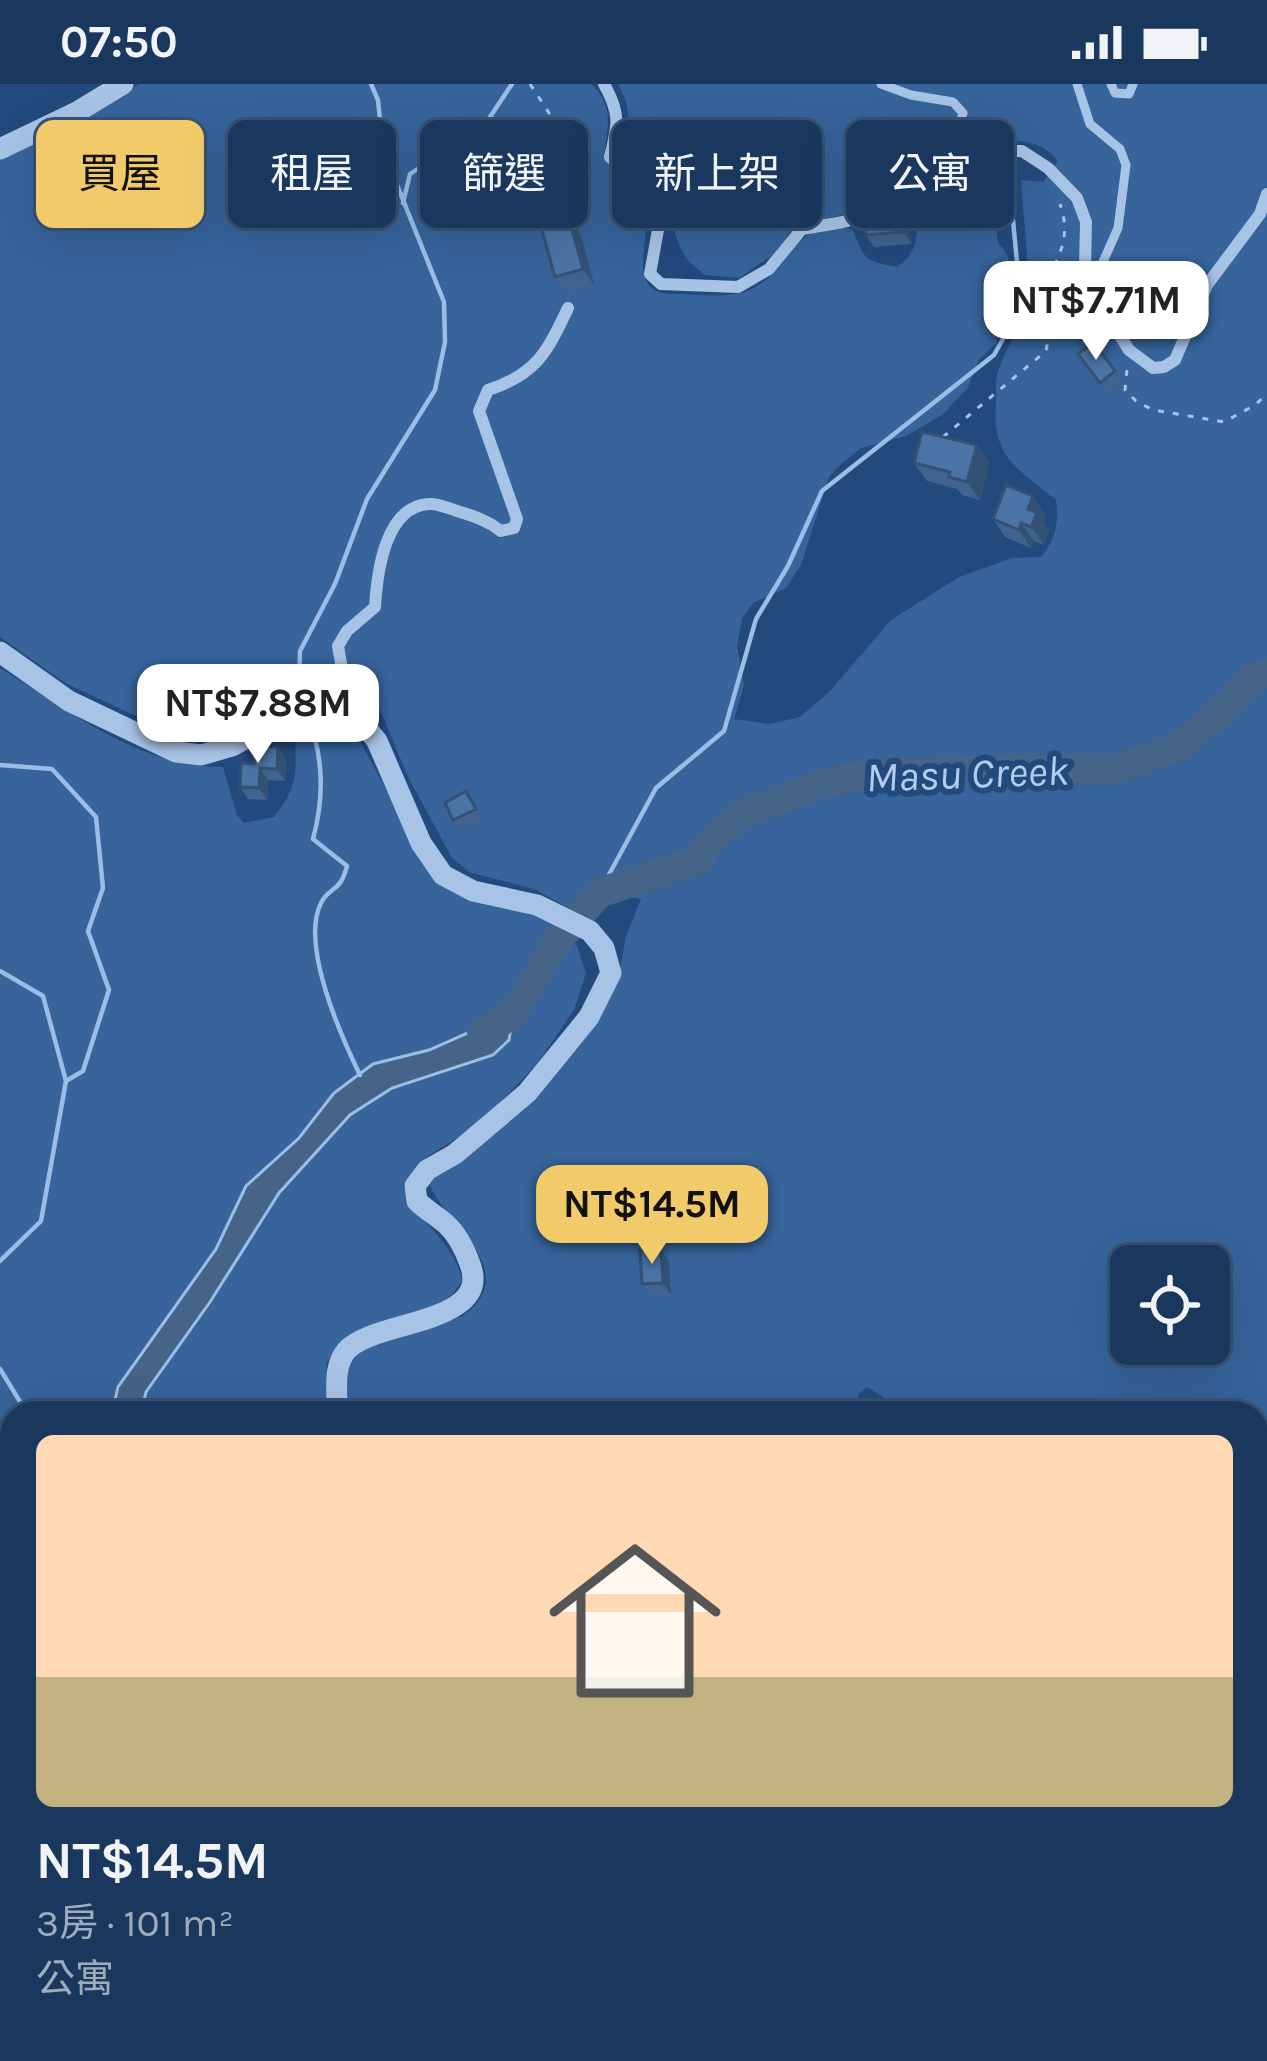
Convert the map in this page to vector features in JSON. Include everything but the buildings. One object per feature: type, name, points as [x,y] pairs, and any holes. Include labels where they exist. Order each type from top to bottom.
[{"type":"street","points":[[0,149],[123,84]]},
{"type":"street","points":[[604,84],[617,108],[610,158],[662,208],[650,274],[661,284],[738,287],[769,269],[802,229],[846,222]]},
{"type":"street","points":[[1014,151],[1048,168],[1077,198],[1086,222],[1085,267],[1091,289],[1129,350],[1154,368],[1175,359],[1207,285],[1260,214],[1267,194]]},
{"type":"street","points":[[337,1401],[337,1371],[344,1352],[359,1340],[428,1320],[461,1304],[471,1290],[473,1273],[460,1241],[417,1201],[415,1186],[427,1170],[455,1154],[527,1093],[589,1017],[610,973],[604,949],[590,931],[537,905],[473,891],[443,875],[421,843],[376,741],[344,699],[338,646],[347,631],[375,607],[380,559],[395,524],[410,508],[431,503],[489,521],[501,531],[514,528],[517,519],[479,411],[488,390],[513,382],[548,352],[568,308]]},
{"type":"street","points":[[0,652],[69,700],[176,752],[201,755],[232,746],[302,708],[344,699]]},
{"type":"lane","points":[[881,84],[953,102],[963,112],[961,120]]},
{"type":"lane","points":[[1077,84],[1090,124],[1120,149],[1126,165],[1118,228],[1091,289]]},
{"type":"lane","points":[[1112,84],[1115,93],[1129,94],[1133,84]]},
{"type":"path","points":[[530,84],[554,120]]},
{"type":"path","points":[[944,436],[1046,351],[1050,329],[1040,294],[1066,238],[1060,203]]},
{"type":"path","points":[[1129,350],[1125,390],[1154,410],[1224,422],[1267,394]]},
{"type":"shaded area","points":[[140,84],[591,84],[607,110],[604,159],[612,167],[612,228],[645,228],[644,274],[657,291],[710,296],[747,291],[762,283],[805,238],[833,227],[853,230],[867,258],[897,267],[912,251],[915,228],[996,228],[1008,256],[1007,312],[996,343],[978,361],[968,388],[942,415],[906,436],[861,448],[840,465],[829,477],[801,565],[786,588],[753,603],[742,619],[737,646],[744,685],[734,719],[770,724],[800,717],[830,691],[891,620],[959,577],[1012,558],[1041,557],[1050,543],[1057,524],[1056,500],[1020,471],[1003,450],[996,423],[996,391],[1027,285],[1021,180],[1043,182],[1058,161],[1045,149],[1014,141],[1014,120],[846,120],[846,214],[822,220],[822,120],[629,120],[618,84],[1267,84],[1267,1401],[889,1401],[867,1387],[858,1401],[348,1401],[348,1374],[360,1351],[463,1316],[480,1298],[486,1281],[483,1264],[428,1180],[592,1027],[617,985],[626,936],[641,899],[615,899],[588,920],[537,890],[469,872],[452,858],[409,779],[381,712],[354,684],[331,684],[294,701],[254,673],[209,680],[165,721],[149,722],[67,684],[0,637],[0,158],[36,139],[36,228],[204,228],[204,120],[72,120]]},
{"type":"shaded area","points":[[675,228],[793,228],[773,255],[739,278],[705,275],[681,249]]},
{"type":"shaded area","points":[[0,668],[133,747],[192,764],[223,767],[237,815],[244,823],[274,817],[288,796],[295,770],[295,735],[328,718],[340,722],[358,738],[417,846],[512,908],[549,919],[577,946],[586,973],[574,1010],[537,1064],[494,1109],[428,1156],[403,1187],[452,1255],[462,1281],[451,1296],[423,1312],[339,1345],[327,1363],[326,1401],[144,1401],[279,1193],[350,1115],[392,1088],[493,1055],[486,1024],[429,1050],[373,1064],[334,1093],[299,1138],[246,1186],[216,1249],[118,1387],[115,1401],[0,1401]]},
{"type":"shaded area","points":[[513,1013],[509,1040],[493,1055],[392,1088],[350,1115],[279,1193],[144,1401],[115,1401],[118,1387],[216,1249],[246,1186],[299,1138],[334,1093],[373,1064],[429,1050]]},
{"type":"waterway","points":[[303,701],[300,651],[335,584],[367,499],[435,390],[445,342],[444,302],[383,150],[378,100],[371,84]]},
{"type":"waterway","points":[[403,203],[410,174],[486,123],[512,84]]},
{"type":"waterway","points":[[599,893],[656,788],[724,731],[756,619],[788,566],[822,491],[994,355],[1013,321],[1019,283],[1014,228]]},
{"type":"waterway","name":"Masu Creek","points":[[482,1034],[513,1013],[558,940],[599,893],[700,859],[710,841],[741,815],[820,784],[872,774],[1116,769],[1177,747],[1221,712],[1254,677],[1267,673]]},
{"type":"waterway","points":[[307,712],[320,775],[313,839],[347,866],[338,886],[321,903],[316,921],[319,966],[360,1075]]},
{"type":"waterway","points":[[0,765],[52,769],[96,817],[103,888],[88,931],[109,990],[83,1071],[66,1081],[41,1221],[0,1261]]},
{"type":"waterway","points":[[0,971],[43,996],[66,1081]]},
{"type":"waterway","points":[[0,1369],[20,1401]]}]
